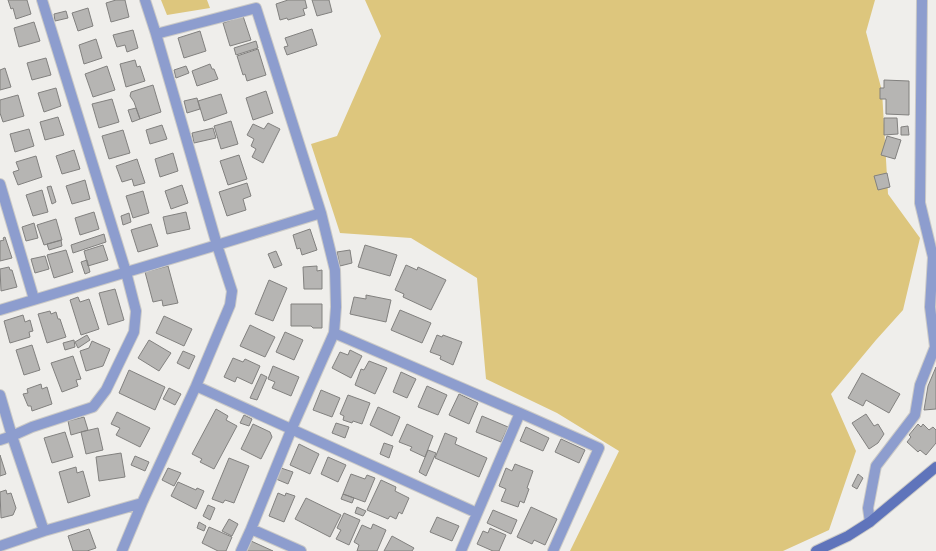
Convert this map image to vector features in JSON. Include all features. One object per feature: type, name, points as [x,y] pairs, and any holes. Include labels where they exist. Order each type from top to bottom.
[{"type":"street","points":[[0,440],[32,427],[93,407],[106,390],[134,332],[136,311],[126,272],[42,0]]},
{"type":"street","points":[[122,551],[142,503],[196,386],[230,305],[232,291],[217,246],[145,0]]},
{"type":"street","points":[[870,522],[868,508],[876,466],[915,415],[920,385],[935,347],[930,308],[933,257],[920,203],[922,0]]},
{"type":"street","points":[[156,34],[256,8],[321,213],[335,270],[336,307],[334,333],[292,428],[241,551]]},
{"type":"street","points":[[0,184],[34,299]]},
{"type":"street","points":[[0,310],[217,246],[321,213]]},
{"type":"street","points":[[334,333],[599,448],[553,551]]},
{"type":"street","points":[[196,386],[477,512]]},
{"type":"street","points":[[0,395],[12,436],[44,531]]},
{"type":"street","points":[[461,551],[520,413]]},
{"type":"street","points":[[816,551],[848,536],[870,522],[936,467]]},
{"type":"street","points":[[0,546],[44,531],[142,503]]},
{"type":"street","points":[[251,529],[302,551]]},
{"type":"shaded area","points":[[161,0],[207,0],[210,8],[167,15]]},
{"type":"shaded area","points":[[365,0],[875,0],[866,32],[882,91],[888,194],[920,238],[903,310],[831,394],[856,451],[829,530],[783,551],[570,551],[619,451],[557,413],[486,379],[477,278],[411,238],[340,233],[311,144],[337,136],[381,36]]},
{"type":"building","points":[[8,0],[27,0],[31,14],[16,19],[13,8],[11,9]]},
{"type":"building","points":[[116,0],[125,0],[129,17],[111,22],[106,3]]},
{"type":"building","points":[[288,0],[305,0],[307,8],[303,9],[305,15],[288,20],[287,18],[280,20],[276,4]]},
{"type":"building","points":[[312,0],[329,0],[332,12],[317,16]]},
{"type":"building","points":[[88,8],[93,26],[78,31],[72,13]]},
{"type":"building","points":[[66,11],[68,18],[55,21],[54,14]]},
{"type":"building","points":[[243,16],[251,40],[230,46],[223,23]]},
{"type":"building","points":[[34,22],[40,41],[19,47],[14,28]]},
{"type":"building","points":[[312,29],[317,45],[287,55],[284,47],[288,46],[285,38]]},
{"type":"building","points":[[133,30],[138,48],[127,52],[125,45],[117,47],[113,35]]},
{"type":"building","points":[[200,31],[206,51],[184,58],[178,38]]},
{"type":"building","points":[[96,39],[102,58],[84,64],[79,45]]},
{"type":"building","points":[[256,41],[258,48],[236,55],[234,48]]},
{"type":"building","points":[[258,49],[266,75],[247,81],[245,74],[243,75],[237,56]]},
{"type":"building","points":[[46,58],[51,75],[32,80],[27,63]]},
{"type":"building","points":[[135,60],[137,67],[140,66],[145,81],[126,87],[120,64]]},
{"type":"building","points":[[210,64],[218,79],[197,86],[192,71]]},
{"type":"building","points":[[107,66],[115,90],[93,97],[85,74]]},
{"type":"building","points":[[186,66],[189,73],[176,78],[174,70]]},
{"type":"building","points":[[5,68],[11,87],[0,90],[0,70]]},
{"type":"building","points":[[884,80],[909,81],[909,115],[886,114],[886,99],[880,99],[880,88],[884,88]]},
{"type":"building","points":[[153,85],[161,112],[140,119],[134,102],[130,96],[131,92]]},
{"type":"building","points":[[56,88],[61,106],[44,112],[38,93]]},
{"type":"building","points":[[266,91],[273,113],[253,120],[246,98]]},
{"type":"building","points":[[221,94],[227,113],[204,121],[198,101]]},
{"type":"building","points":[[18,95],[24,116],[3,122],[0,113],[0,100]]},
{"type":"building","points":[[197,98],[200,109],[187,113],[184,101]]},
{"type":"building","points":[[112,99],[119,122],[99,128],[92,104]]},
{"type":"building","points":[[136,108],[140,119],[132,122],[128,110]]},
{"type":"building","points":[[58,117],[64,135],[45,140],[40,122]]},
{"type":"building","points":[[884,118],[897,118],[898,134],[884,135]]},
{"type":"building","points":[[231,121],[238,144],[221,149],[214,126]]},
{"type":"building","points":[[268,123],[280,129],[263,163],[252,157],[256,149],[251,146],[254,139],[247,135],[253,124],[264,129]]},
{"type":"building","points":[[162,125],[167,139],[150,144],[146,130]]},
{"type":"building","points":[[908,126],[909,135],[901,135],[901,127]]},
{"type":"building","points":[[213,128],[216,138],[194,143],[192,133]]},
{"type":"building","points":[[29,129],[34,146],[15,152],[10,134]]},
{"type":"building","points":[[123,130],[130,153],[109,159],[102,136]]},
{"type":"building","points":[[887,136],[901,140],[895,159],[881,155]]},
{"type":"building","points":[[74,150],[80,169],[62,174],[56,156]]},
{"type":"building","points":[[173,153],[178,171],[160,177],[155,159]]},
{"type":"building","points":[[239,155],[247,179],[228,185],[220,161]]},
{"type":"building","points":[[36,156],[42,177],[18,185],[13,172],[19,170],[16,162]]},
{"type":"building","points":[[137,159],[145,183],[134,186],[132,179],[122,182],[116,166]]},
{"type":"building","points":[[887,173],[890,187],[878,190],[874,176]]},
{"type":"building","points":[[85,180],[90,199],[72,204],[66,186]]},
{"type":"building","points":[[247,183],[251,196],[243,199],[246,210],[227,216],[219,192]]},
{"type":"building","points":[[182,185],[188,203],[171,209],[165,191]]},
{"type":"building","points":[[51,186],[56,202],[52,204],[47,187]]},
{"type":"building","points":[[42,190],[48,212],[33,216],[26,195]]},
{"type":"building","points":[[143,191],[149,213],[133,218],[126,196]]},
{"type":"building","points":[[94,212],[99,229],[80,235],[75,218]]},
{"type":"building","points":[[186,212],[190,229],[167,234],[163,217]]},
{"type":"building","points":[[129,213],[131,222],[123,225],[121,216]]},
{"type":"building","points":[[56,219],[62,240],[44,245],[37,225]]},
{"type":"building","points":[[34,223],[38,238],[26,241],[22,227]]},
{"type":"building","points":[[151,224],[158,246],[138,252],[131,230]]},
{"type":"building","points":[[310,229],[317,250],[302,255],[300,248],[297,249],[293,235]]},
{"type":"building","points":[[104,234],[106,242],[73,253],[71,245]]},
{"type":"building","points":[[5,237],[12,258],[0,261],[0,241],[4,240],[3,238]]},
{"type":"building","points":[[61,240],[62,246],[49,250],[47,244]]},
{"type":"building","points":[[103,245],[108,260],[88,266],[84,251]]},
{"type":"building","points":[[365,245],[397,255],[390,276],[358,267]]},
{"type":"building","points":[[66,250],[73,272],[54,278],[47,255]]},
{"type":"building","points":[[350,250],[352,263],[340,266],[337,252]]},
{"type":"building","points":[[276,251],[282,265],[274,268],[268,254]]},
{"type":"building","points":[[45,256],[49,269],[35,273],[31,259]]},
{"type":"building","points":[[87,260],[90,272],[85,274],[81,262]]},
{"type":"building","points":[[406,265],[417,270],[418,267],[446,280],[431,310],[403,297],[404,294],[395,290]]},
{"type":"building","points":[[168,266],[178,303],[163,306],[162,300],[153,302],[145,272]]},
{"type":"building","points":[[317,266],[317,271],[322,270],[322,289],[304,289],[303,267]]},
{"type":"building","points":[[9,267],[10,270],[12,270],[17,287],[1,291],[0,269]]},
{"type":"building","points":[[269,280],[287,288],[273,321],[255,314]]},
{"type":"building","points":[[115,289],[124,320],[108,325],[99,293]]},
{"type":"building","points":[[366,295],[391,300],[386,322],[350,314],[354,297],[366,299]]},
{"type":"building","points":[[78,297],[80,302],[89,299],[99,329],[81,335],[70,300]]},
{"type":"building","points":[[291,304],[322,304],[322,328],[313,328],[311,326],[291,326]]},
{"type":"building","points":[[400,310],[431,323],[422,343],[391,330]]},
{"type":"building","points":[[50,311],[51,314],[56,312],[66,337],[47,343],[38,314]]},
{"type":"building","points":[[23,315],[25,322],[30,320],[33,331],[29,332],[30,337],[10,343],[4,321]]},
{"type":"building","points":[[164,316],[192,329],[184,346],[156,333]]},
{"type":"building","points":[[250,325],[275,337],[265,357],[240,346]]},
{"type":"building","points":[[285,332],[303,340],[294,360],[276,352]]},
{"type":"building","points":[[87,335],[90,340],[78,348],[75,342]]},
{"type":"building","points":[[437,335],[442,337],[443,335],[462,342],[453,365],[440,359],[441,356],[430,352]]},
{"type":"building","points":[[74,340],[75,347],[65,350],[63,343]]},
{"type":"building","points":[[149,340],[171,353],[159,371],[138,358]]},
{"type":"building","points":[[92,341],[110,349],[103,366],[86,371],[80,351],[89,348]]},
{"type":"building","points":[[32,345],[40,370],[24,375],[16,350]]},
{"type":"building","points":[[350,350],[362,356],[351,378],[332,368],[340,352],[348,355]]},
{"type":"building","points":[[183,351],[195,356],[189,369],[177,363]]},
{"type":"building","points":[[73,356],[81,379],[76,380],[78,386],[62,392],[51,363]]},
{"type":"building","points":[[233,358],[243,362],[245,359],[260,366],[252,384],[237,377],[235,382],[224,377]]},
{"type":"building","points":[[369,361],[387,368],[375,394],[355,385],[361,369],[364,370]]},
{"type":"building","points":[[273,366],[299,377],[291,396],[272,388],[275,382],[268,379]]},
{"type":"building","points":[[936,367],[936,409],[924,410],[928,386]]},
{"type":"building","points":[[129,370],[165,387],[155,410],[119,393]]},
{"type":"building","points":[[401,372],[416,379],[407,398],[393,392]]},
{"type":"building","points":[[862,373],[900,394],[889,413],[866,400],[863,406],[848,398]]},
{"type":"building","points":[[261,374],[267,377],[257,400],[250,398]]},
{"type":"building","points":[[41,384],[42,389],[47,387],[52,404],[32,411],[31,406],[28,406],[23,394],[28,393],[27,389]]},
{"type":"building","points":[[427,386],[447,395],[438,415],[418,407]]},
{"type":"building","points":[[169,388],[181,394],[175,405],[163,399]]},
{"type":"building","points":[[321,390],[340,398],[332,417],[313,410]]},
{"type":"building","points":[[459,394],[478,403],[469,424],[449,415]]},
{"type":"building","points":[[348,395],[370,403],[362,424],[343,420],[344,416],[340,414]]},
{"type":"building","points":[[378,407],[400,417],[392,436],[370,425]]},
{"type":"building","points":[[216,409],[228,416],[226,420],[237,426],[214,469],[200,462],[202,459],[192,454]]},
{"type":"building","points":[[117,412],[150,428],[140,447],[116,435],[120,428],[111,424]]},
{"type":"building","points":[[866,414],[874,426],[878,424],[884,434],[878,443],[869,449],[852,423]]},
{"type":"building","points":[[244,415],[252,419],[249,426],[240,423]]},
{"type":"building","points":[[482,416],[508,427],[501,442],[476,432]]},
{"type":"building","points":[[84,417],[88,430],[71,435],[68,421]]},
{"type":"building","points":[[336,423],[349,427],[345,438],[332,433]]},
{"type":"building","points":[[253,424],[270,432],[272,437],[261,459],[241,449]]},
{"type":"building","points":[[407,424],[433,436],[425,457],[410,450],[412,447],[399,442]]},
{"type":"building","points":[[918,424],[921,427],[923,424],[929,430],[933,427],[936,430],[936,443],[926,455],[920,450],[918,452],[907,442],[911,437],[909,435]]},
{"type":"building","points":[[526,427],[549,438],[543,451],[520,441]]},
{"type":"building","points":[[98,428],[103,450],[86,454],[81,432]]},
{"type":"building","points":[[65,432],[73,457],[52,463],[44,438]]},
{"type":"building","points":[[445,433],[457,438],[455,444],[487,458],[479,477],[435,458]]},
{"type":"building","points":[[561,439],[585,450],[579,463],[555,452]]},
{"type":"building","points":[[384,443],[393,446],[389,458],[380,454]]},
{"type":"building","points":[[299,444],[319,454],[310,474],[290,465]]},
{"type":"building","points":[[428,450],[436,453],[426,476],[419,472]]},
{"type":"building","points":[[121,453],[125,477],[99,481],[96,457]]},
{"type":"building","points":[[0,455],[6,474],[0,476]]},
{"type":"building","points":[[135,456],[149,462],[145,471],[131,465]]},
{"type":"building","points":[[328,457],[346,465],[338,482],[321,474]]},
{"type":"building","points":[[229,458],[249,466],[234,503],[225,500],[223,503],[212,499]]},
{"type":"building","points":[[515,464],[533,471],[524,503],[520,501],[518,507],[501,501],[506,489],[499,486],[506,468],[512,471]]},
{"type":"building","points":[[76,467],[77,473],[83,471],[90,496],[68,503],[59,472]]},
{"type":"building","points":[[168,468],[181,473],[174,486],[162,480]]},
{"type":"building","points":[[281,468],[293,472],[288,484],[276,479]]},
{"type":"building","points":[[351,474],[365,479],[367,475],[375,478],[365,502],[343,494]]},
{"type":"building","points":[[858,474],[863,478],[857,489],[852,486]]},
{"type":"building","points":[[381,480],[396,487],[395,491],[409,498],[402,514],[399,512],[396,519],[390,516],[388,519],[367,510]]},
{"type":"building","points":[[178,482],[196,490],[197,488],[204,491],[196,509],[171,496]]},
{"type":"building","points":[[6,490],[7,494],[11,493],[16,508],[13,515],[1,518],[0,492]]},
{"type":"building","points":[[278,493],[285,496],[286,493],[295,496],[284,522],[269,516]]},
{"type":"building","points":[[343,494],[354,498],[352,503],[341,499]]},
{"type":"building","points":[[306,498],[341,515],[330,537],[295,519]]},
{"type":"building","points":[[208,505],[215,508],[210,520],[203,516]]},
{"type":"building","points":[[357,507],[366,511],[363,516],[355,513]]},
{"type":"building","points":[[531,507],[557,519],[545,545],[534,540],[532,544],[517,537]]},
{"type":"building","points":[[493,510],[517,520],[511,534],[487,523]]},
{"type":"building","points":[[344,513],[360,520],[349,545],[336,539],[341,530],[337,528]]},
{"type":"building","points":[[437,517],[459,526],[452,541],[430,532]]},
{"type":"building","points":[[229,519],[238,524],[232,536],[222,531]]},
{"type":"building","points":[[199,522],[206,526],[204,531],[197,528]]},
{"type":"building","points":[[373,524],[386,530],[377,551],[357,551],[359,545],[354,542],[362,525],[371,529]]},
{"type":"building","points":[[209,527],[232,537],[226,551],[218,551],[202,543]]},
{"type":"building","points":[[490,528],[506,535],[499,551],[493,551],[477,544],[483,531],[488,533]]},
{"type":"building","points":[[89,529],[96,548],[87,551],[73,551],[68,536]]},
{"type":"building","points":[[392,536],[414,548],[412,551],[384,551]]},
{"type":"building","points":[[251,541],[273,551],[246,551]]}]
